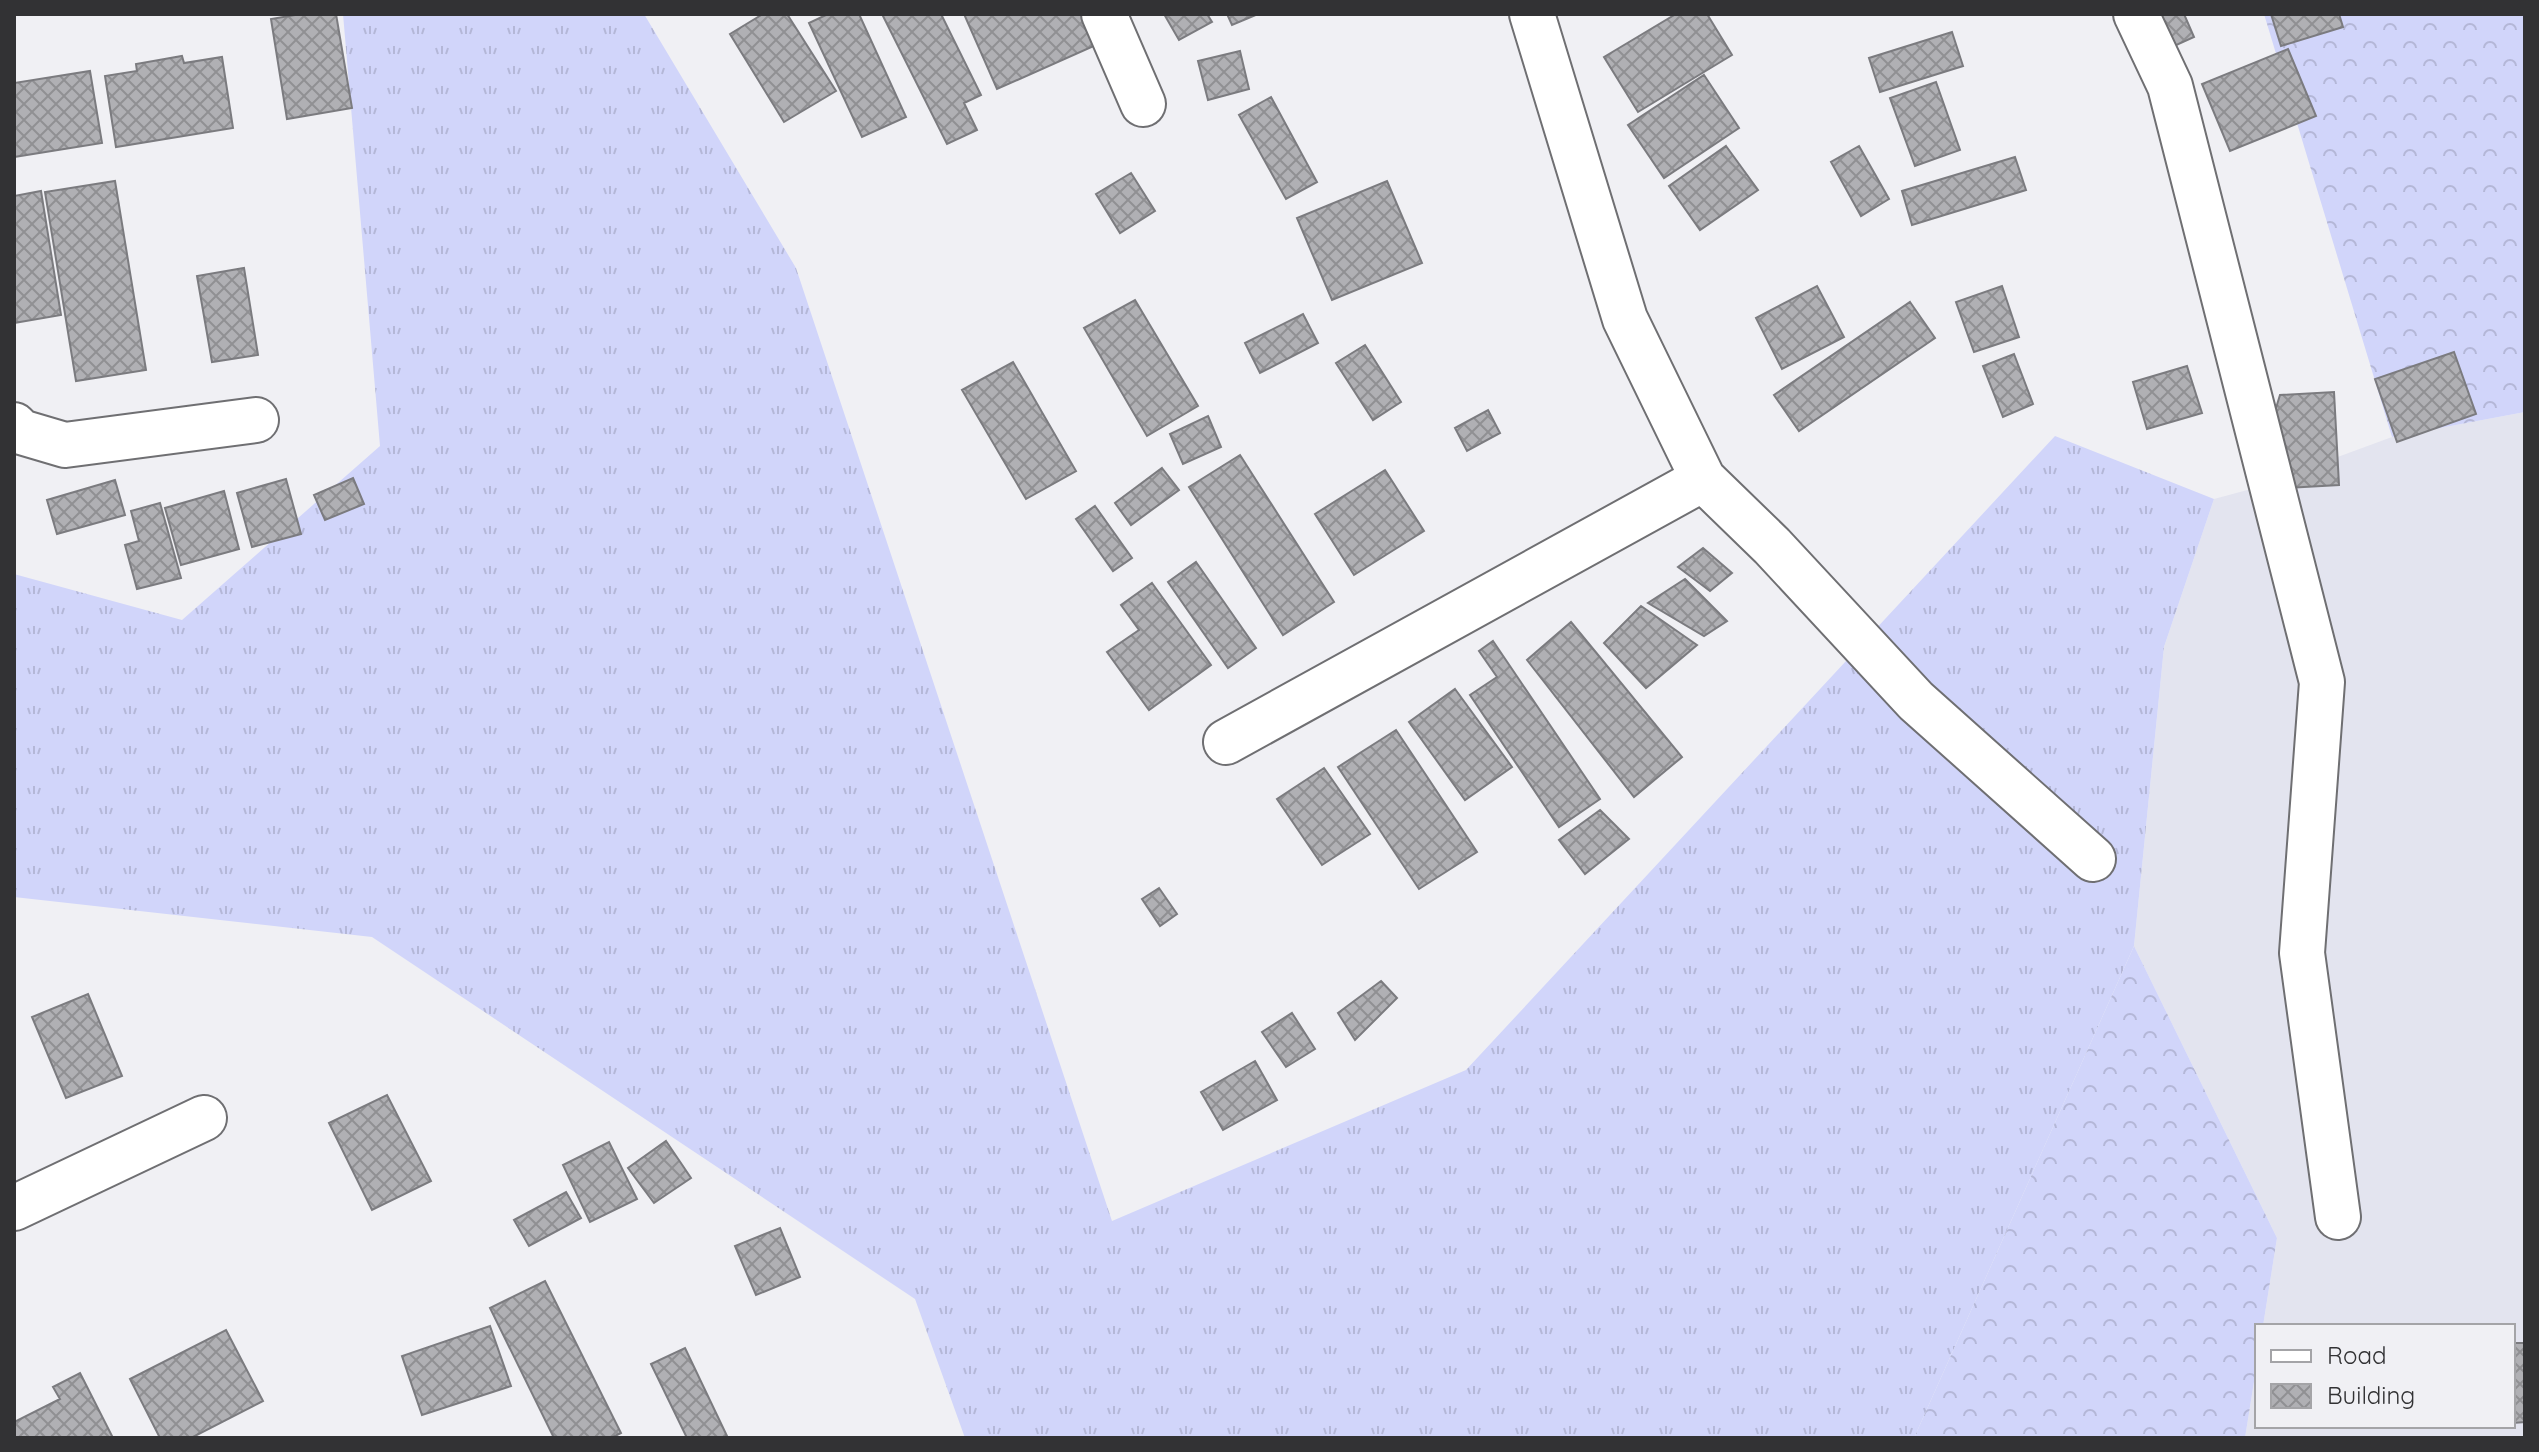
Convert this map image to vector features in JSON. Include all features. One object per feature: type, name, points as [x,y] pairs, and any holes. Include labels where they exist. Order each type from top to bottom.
[{"type":"street","points":[[1104,14],[1143,104]]},
{"type":"street","points":[[1532,14],[1625,319],[1703,479],[1772,546],[1916,701],[2093,859]]},
{"type":"street","points":[[2136,14],[2170,86],[2322,682],[2302,953],[2338,1217]]},
{"type":"street","points":[[14,425],[21,432],[65,445],[256,420]]},
{"type":"street","points":[[1226,742],[1703,479]]},
{"type":"street","points":[[14,1208],[204,1118]]},
{"type":"shaded area","points":[[2525,412],[2525,1438],[2245,1438],[2255,1376],[2255,1428],[2515,1428],[2515,1324],[2263,1324],[2277,1238],[2134,946],[2164,647],[2214,499],[2251,489],[2392,437]]},
{"type":"green space","points":[[343,14],[644,14],[796,268],[1112,1221],[1466,1070],[2055,436],[2214,499],[2164,647],[2134,946],[1914,1438],[965,1438],[915,1299],[372,937],[14,897],[14,574],[182,620],[380,446]]},
{"type":"green space","points":[[2264,14],[2525,14],[2525,412],[2392,437]]},
{"type":"green space","points":[[2134,946],[2277,1238],[2263,1324],[2255,1324],[2255,1376],[2245,1438],[1914,1438]]},
{"type":"building","points":[[301,14],[336,14],[352,108],[287,119],[271,19]]},
{"type":"building","points":[[763,14],[787,14],[836,91],[784,122],[730,34]]},
{"type":"building","points":[[828,14],[859,14],[906,117],[862,137],[809,23]]},
{"type":"building","points":[[882,14],[941,14],[981,95],[964,103],[977,130],[947,144]]},
{"type":"building","points":[[964,14],[1082,14],[1096,45],[997,89]]},
{"type":"building","points":[[1164,14],[1207,14],[1212,22],[1179,40]]},
{"type":"building","points":[[1227,14],[1258,14],[1232,25]]},
{"type":"building","points":[[1676,14],[1707,14],[1732,55],[1638,112],[1604,57]]},
{"type":"building","points":[[2144,14],[2184,14],[2194,37],[2161,52]]},
{"type":"building","points":[[2271,14],[2339,14],[2343,27],[2281,46]]},
{"type":"building","points":[[1952,32],[1963,66],[1880,92],[1869,58]]},
{"type":"building","points":[[2288,49],[2316,116],[2230,151],[2202,84]]},
{"type":"building","points":[[1240,51],[1249,89],[1208,100],[1198,61]]},
{"type":"building","points":[[182,56],[184,63],[222,57],[233,128],[116,147],[105,76],[137,71],[136,64]]},
{"type":"building","points":[[90,71],[102,143],[14,157],[14,83]]},
{"type":"building","points":[[1704,75],[1739,128],[1664,178],[1628,125]]},
{"type":"building","points":[[1936,82],[1960,150],[1915,166],[1890,98]]},
{"type":"building","points":[[1271,97],[1317,182],[1286,199],[1239,115]]},
{"type":"building","points":[[1726,146],[1758,190],[1700,230],[1669,186]]},
{"type":"building","points":[[1859,146],[1889,199],[1861,216],[1831,162]]},
{"type":"building","points":[[2015,157],[2026,190],[1912,225],[1902,191]]},
{"type":"building","points":[[1131,173],[1155,211],[1120,233],[1096,194]]},
{"type":"building","points":[[115,181],[146,370],[76,381],[45,192]]},
{"type":"building","points":[[1387,181],[1422,263],[1332,300],[1297,218]]},
{"type":"building","points":[[41,191],[61,315],[14,323],[14,196]]},
{"type":"building","points":[[244,268],[258,355],[212,362],[197,276]]},
{"type":"building","points":[[1817,286],[1844,337],[1782,369],[1756,318]]},
{"type":"building","points":[[2002,286],[2019,337],[1974,352],[1956,302]]},
{"type":"building","points":[[1135,300],[1198,406],[1147,436],[1084,328]]},
{"type":"building","points":[[1910,302],[1935,338],[1799,431],[1774,395]]},
{"type":"building","points":[[1303,314],[1318,343],[1260,373],[1245,343]]},
{"type":"building","points":[[1365,345],[1401,402],[1373,420],[1336,363]]},
{"type":"building","points":[[2454,352],[2476,414],[2397,442],[2375,379]]},
{"type":"building","points":[[2014,354],[2033,404],[2003,417],[1983,366]]},
{"type":"building","points":[[1013,362],[1076,471],[1026,499],[962,390]]},
{"type":"building","points":[[2187,366],[2202,413],[2147,429],[2133,382]]},
{"type":"building","points":[[2334,392],[2339,485],[2251,490],[2280,395]]},
{"type":"building","points":[[1488,410],[1500,433],[1467,451],[1455,428]]},
{"type":"building","points":[[1208,416],[1221,447],[1183,464],[1170,434]]},
{"type":"building","points":[[1240,455],[1334,602],[1283,635],[1189,487]]},
{"type":"building","points":[[1162,468],[1179,490],[1131,525],[1115,503]]},
{"type":"building","points":[[1385,470],[1424,531],[1354,575],[1315,514]]},
{"type":"building","points":[[353,478],[364,504],[325,520],[314,495]]},
{"type":"building","points":[[286,479],[301,534],[252,547],[237,493]]},
{"type":"building","points":[[115,480],[125,515],[57,534],[47,500]]},
{"type":"building","points":[[224,491],[239,549],[181,565],[165,508]]},
{"type":"building","points":[[160,503],[181,578],[137,589],[125,545],[139,541],[131,511]]},
{"type":"building","points":[[1095,506],[1132,558],[1113,571],[1076,519]]},
{"type":"building","points":[[1703,548],[1732,573],[1710,591],[1678,567]]},
{"type":"building","points":[[1196,562],[1256,648],[1228,668],[1168,582]]},
{"type":"building","points":[[1685,579],[1727,621],[1704,636],[1648,603]]},
{"type":"building","points":[[1152,583],[1211,665],[1149,710],[1107,652],[1139,630],[1121,605]]},
{"type":"building","points":[[1641,606],[1697,645],[1646,688],[1604,643]]},
{"type":"building","points":[[1571,622],[1682,757],[1634,797],[1527,660]]},
{"type":"building","points":[[1493,641],[1600,799],[1559,827],[1470,695],[1497,677],[1479,651]]},
{"type":"building","points":[[1455,689],[1512,767],[1465,800],[1409,722]]},
{"type":"building","points":[[1396,730],[1477,852],[1419,889],[1338,767]]},
{"type":"building","points":[[1324,768],[1370,834],[1322,865],[1277,799]]},
{"type":"building","points":[[1600,810],[1629,839],[1585,874],[1559,840]]},
{"type":"building","points":[[1159,888],[1177,914],[1160,926],[1142,899]]},
{"type":"building","points":[[1381,981],[1397,998],[1355,1040],[1338,1013]]},
{"type":"building","points":[[88,994],[122,1076],[66,1098],[32,1017]]},
{"type":"building","points":[[1292,1013],[1315,1049],[1286,1067],[1262,1032]]},
{"type":"building","points":[[1255,1061],[1277,1100],[1223,1130],[1201,1092]]},
{"type":"building","points":[[387,1095],[431,1181],[372,1210],[329,1123]]},
{"type":"building","points":[[666,1141],[691,1178],[654,1203],[628,1168]]},
{"type":"building","points":[[609,1142],[637,1199],[590,1222],[563,1165]]},
{"type":"building","points":[[566,1192],[581,1218],[529,1246],[514,1220]]},
{"type":"building","points":[[780,1228],[800,1277],[756,1295],[735,1246]]},
{"type":"building","points":[[545,1281],[621,1433],[611,1438],[554,1438],[490,1308]]},
{"type":"building","points":[[490,1326],[511,1386],[422,1415],[402,1356]]},
{"type":"building","points":[[226,1330],[263,1401],[191,1438],[160,1438],[130,1379]]},
{"type":"building","points":[[2515,1343],[2525,1343],[2525,1422],[2515,1423]]},
{"type":"building","points":[[685,1348],[727,1436],[687,1438],[651,1364]]},
{"type":"building","points":[[80,1373],[113,1438],[14,1438],[14,1422],[60,1399],[53,1387]]}]
